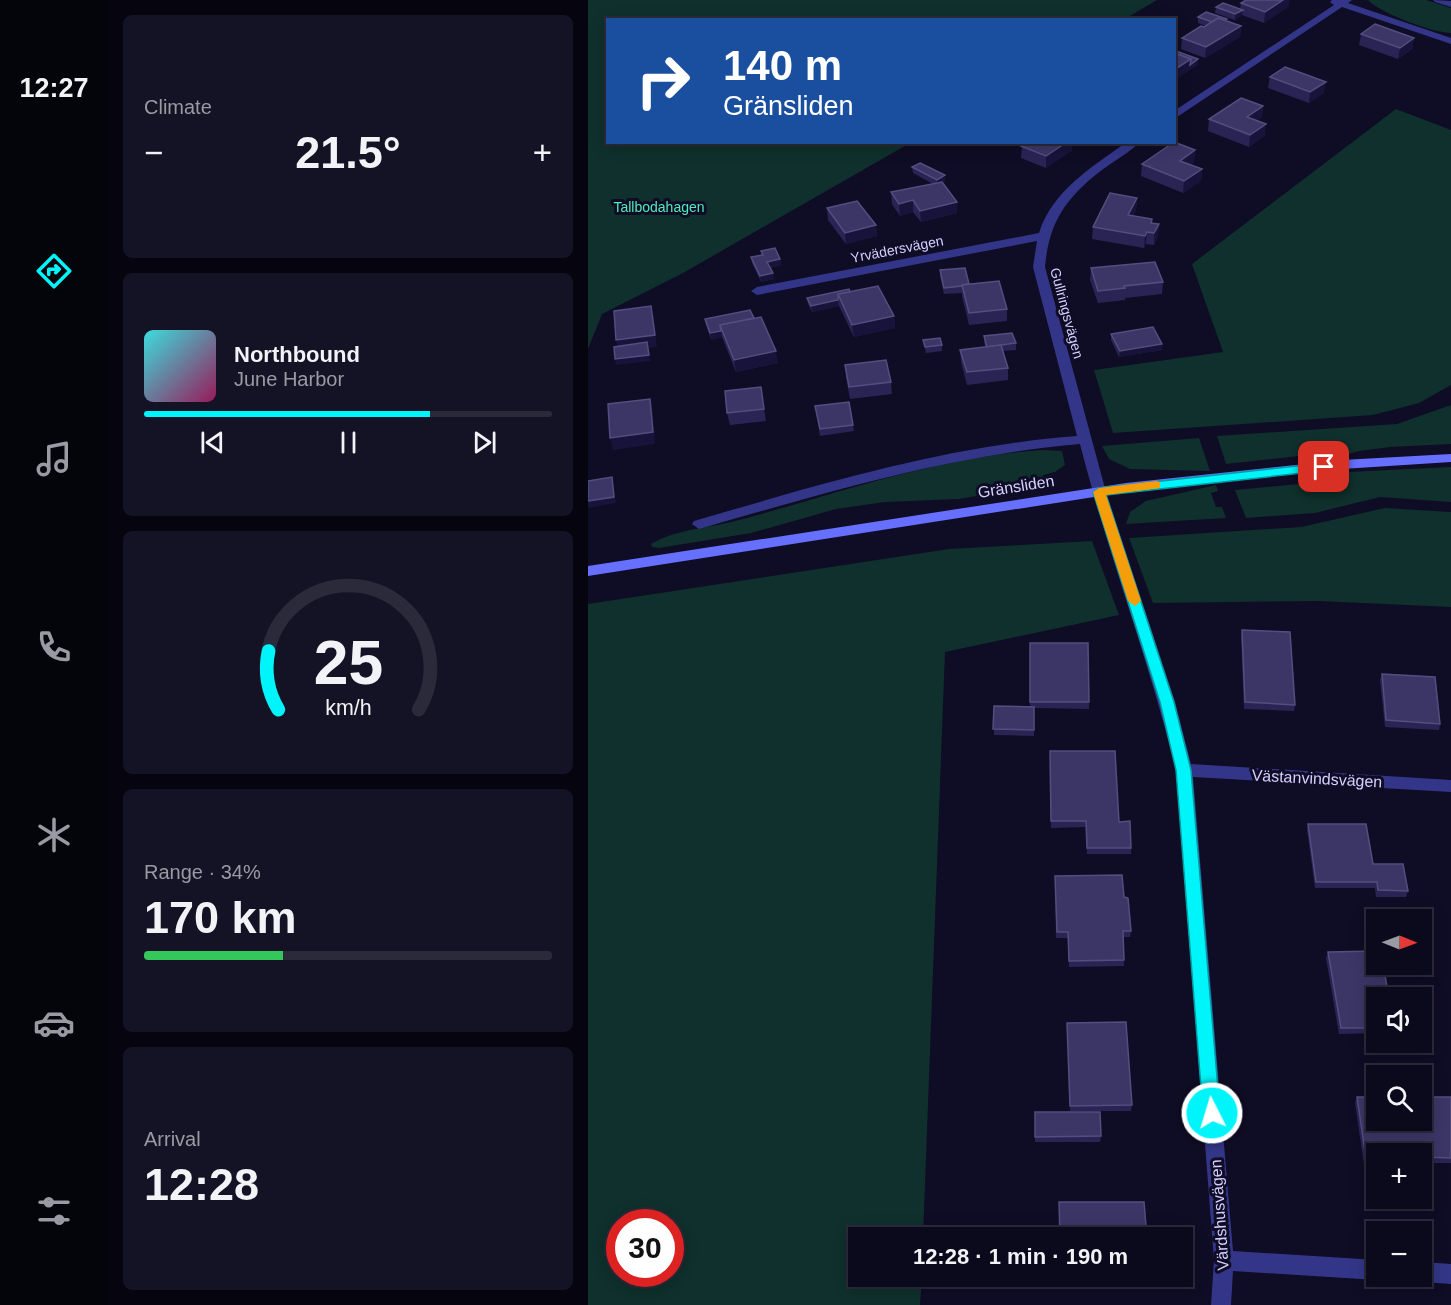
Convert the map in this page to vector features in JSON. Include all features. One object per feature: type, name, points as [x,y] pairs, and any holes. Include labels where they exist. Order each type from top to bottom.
[{"type":"street","points":[[1330,0],[1344,2],[1451,41]]},
{"type":"street","points":[[1438,0],[1451,4]]},
{"type":"street","points":[[1176,115],[1344,2]]},
{"type":"street","name":"Gullringsvägen","points":[[1099,492],[1038,267],[1038,251],[1043,236],[1074,186],[1132,144]]},
{"type":"street","name":"Yrvädersvägen","points":[[757,291],[1043,236]]},
{"type":"street","points":[[699,524],[902,466],[968,453],[1086,440]]},
{"type":"street","name":"Gränsliden","points":[[588,571],[1099,492],[1396,460],[1451,458]]},
{"type":"street","name":"Värdshusvägen","points":[[1099,492],[1167,702],[1184,770],[1224,1260],[1221,1305]]},
{"type":"street","name":"Västanvindsvägen","points":[[1184,770],[1451,786]]},
{"type":"street","points":[[1224,1260],[1366,1269]]},
{"type":"street","points":[[1432,1273],[1451,1274]]},
{"type":"green space","name":"Tallbodahagen","points":[[588,0],[1157,0],[1126,18],[606,18],[606,144],[908,144],[683,273],[602,314],[588,349]]},
{"type":"green space","points":[[1368,0],[1426,0],[1451,8],[1451,33],[1432,30],[1407,21],[1383,11]]},
{"type":"green space","points":[[1396,109],[1451,130],[1451,385],[1419,403],[1373,415],[1113,433],[1094,370],[1223,352],[1192,264]]},
{"type":"green space","points":[[1451,405],[1451,444],[1359,451],[1321,462],[1318,454],[1226,464],[1217,436],[1397,424]]},
{"type":"green space","points":[[1199,438],[1210,471],[1130,469],[1109,459],[1102,446]]},
{"type":"green space","points":[[1044,450],[1062,451],[1065,465],[1055,472],[1043,475],[1046,484],[959,499],[885,502],[836,509],[751,533],[659,548],[652,547],[651,544],[684,531],[732,522],[930,467]]},
{"type":"green space","points":[[1451,467],[1451,502],[1380,497],[1315,513],[1246,518],[1235,490],[1329,481],[1327,473]]},
{"type":"green space","points":[[1216,485],[1218,491],[1211,493],[1216,507],[1222,507],[1226,518],[1126,524],[1130,512],[1146,501]]},
{"type":"green space","points":[[1385,508],[1451,512],[1451,607],[1319,601],[1153,603],[1129,538],[1301,527]]},
{"type":"green space","points":[[1092,541],[1119,615],[945,652],[923,1227],[848,1227],[848,1287],[921,1287],[920,1305],[588,1305],[588,604],[949,549]]},
{"type":"building","points":[[1246,0],[1283,0],[1265,12],[1241,3]]},
{"type":"building","points":[[1223,3],[1243,10],[1235,14],[1216,7]]},
{"type":"building","points":[[1206,12],[1227,19],[1224,21],[1218,18],[1212,22],[1198,17]]},
{"type":"building","points":[[1218,18],[1241,26],[1206,47],[1182,38],[1201,26],[1204,27]]},
{"type":"building","points":[[1375,24],[1414,38],[1400,48],[1361,34]]},
{"type":"building","points":[[1176,51],[1198,59],[1190,65],[1191,59],[1176,54]]},
{"type":"building","points":[[1176,54],[1191,59],[1176,69]]},
{"type":"building","points":[[1285,67],[1326,82],[1310,92],[1270,77]]},
{"type":"building","points":[[1241,98],[1263,106],[1247,117],[1266,124],[1250,135],[1209,119]]},
{"type":"building","points":[[1176,143],[1195,150],[1180,161],[1202,169],[1184,181],[1142,164]]},
{"type":"building","points":[[1024,144],[1064,144],[1046,156],[1021,146]]},
{"type":"building","points":[[920,163],[945,175],[937,180],[912,167]]},
{"type":"building","points":[[942,182],[957,202],[920,211],[913,200],[899,204],[891,192]]},
{"type":"building","points":[[1110,193],[1137,198],[1128,215],[1152,219],[1151,223],[1159,224],[1154,233],[1147,232],[1145,236],[1093,227]]},
{"type":"building","points":[[857,201],[876,225],[845,233],[827,208]]},
{"type":"building","points":[[775,248],[780,259],[767,262],[773,273],[760,276],[751,257],[763,255],[761,251]]},
{"type":"building","points":[[1155,262],[1163,282],[1098,291],[1091,268]]},
{"type":"building","points":[[965,268],[969,284],[944,288],[940,270]]},
{"type":"building","points":[[999,281],[1007,309],[969,313],[962,285]]},
{"type":"building","points":[[878,286],[894,316],[852,325],[838,294]]},
{"type":"building","points":[[849,289],[850,292],[838,294],[838,300],[811,306],[807,298]]},
{"type":"building","points":[[651,306],[655,335],[616,340],[614,311]]},
{"type":"building","points":[[750,310],[754,318],[720,325],[721,331],[710,333],[705,319]]},
{"type":"building","points":[[761,317],[776,351],[734,360],[720,325]]},
{"type":"building","points":[[1153,327],[1162,344],[1120,351],[1111,334]]},
{"type":"building","points":[[1012,333],[1016,343],[987,347],[984,336]]},
{"type":"building","points":[[940,338],[942,345],[925,347],[923,340]]},
{"type":"building","points":[[647,342],[649,355],[615,359],[614,347]]},
{"type":"building","points":[[1001,345],[1008,368],[967,372],[960,350]]},
{"type":"building","points":[[886,360],[891,382],[849,387],[845,365]]},
{"type":"building","points":[[761,387],[764,409],[727,413],[725,391]]},
{"type":"building","points":[[650,399],[653,432],[610,438],[608,404]]},
{"type":"building","points":[[849,402],[853,425],[820,429],[815,406]]},
{"type":"building","points":[[612,477],[614,497],[588,501],[588,481]]},
{"type":"building","points":[[1242,630],[1290,632],[1295,705],[1245,702]]},
{"type":"building","points":[[1030,643],[1088,643],[1089,702],[1030,702]]},
{"type":"building","points":[[1382,674],[1435,677],[1440,724],[1386,720]]},
{"type":"building","points":[[994,706],[1034,707],[1034,730],[993,729]]},
{"type":"building","points":[[1050,751],[1115,751],[1119,822],[1130,821],[1131,848],[1087,848],[1086,821],[1051,821]]},
{"type":"building","points":[[1308,824],[1366,824],[1373,864],[1403,864],[1408,891],[1378,890],[1377,882],[1316,882]]},
{"type":"building","points":[[1122,875],[1124,897],[1128,898],[1131,931],[1123,931],[1124,960],[1069,961],[1068,932],[1057,932],[1055,876]]},
{"type":"building","points":[[1366,951],[1366,975],[1385,975],[1387,987],[1366,987],[1366,1028],[1341,1028],[1328,952]]},
{"type":"building","points":[[1126,1022],[1132,1105],[1070,1106],[1067,1023]]},
{"type":"building","points":[[1357,1097],[1366,1097],[1366,1131],[1432,1131],[1432,1097],[1451,1097],[1451,1158],[1432,1157],[1432,1143],[1366,1143],[1366,1159]]},
{"type":"building","points":[[1035,1112],[1100,1112],[1101,1136],[1035,1137]]},
{"type":"building","points":[[1059,1202],[1144,1202],[1146,1227],[1060,1227]]},
{"type":"slow traffic","points":[[1135,601],[1099,492],[1156,485]]},
{"type":"route","points":[[1212,1113],[1184,770],[1167,702],[1099,492],[1324,467]]}]
